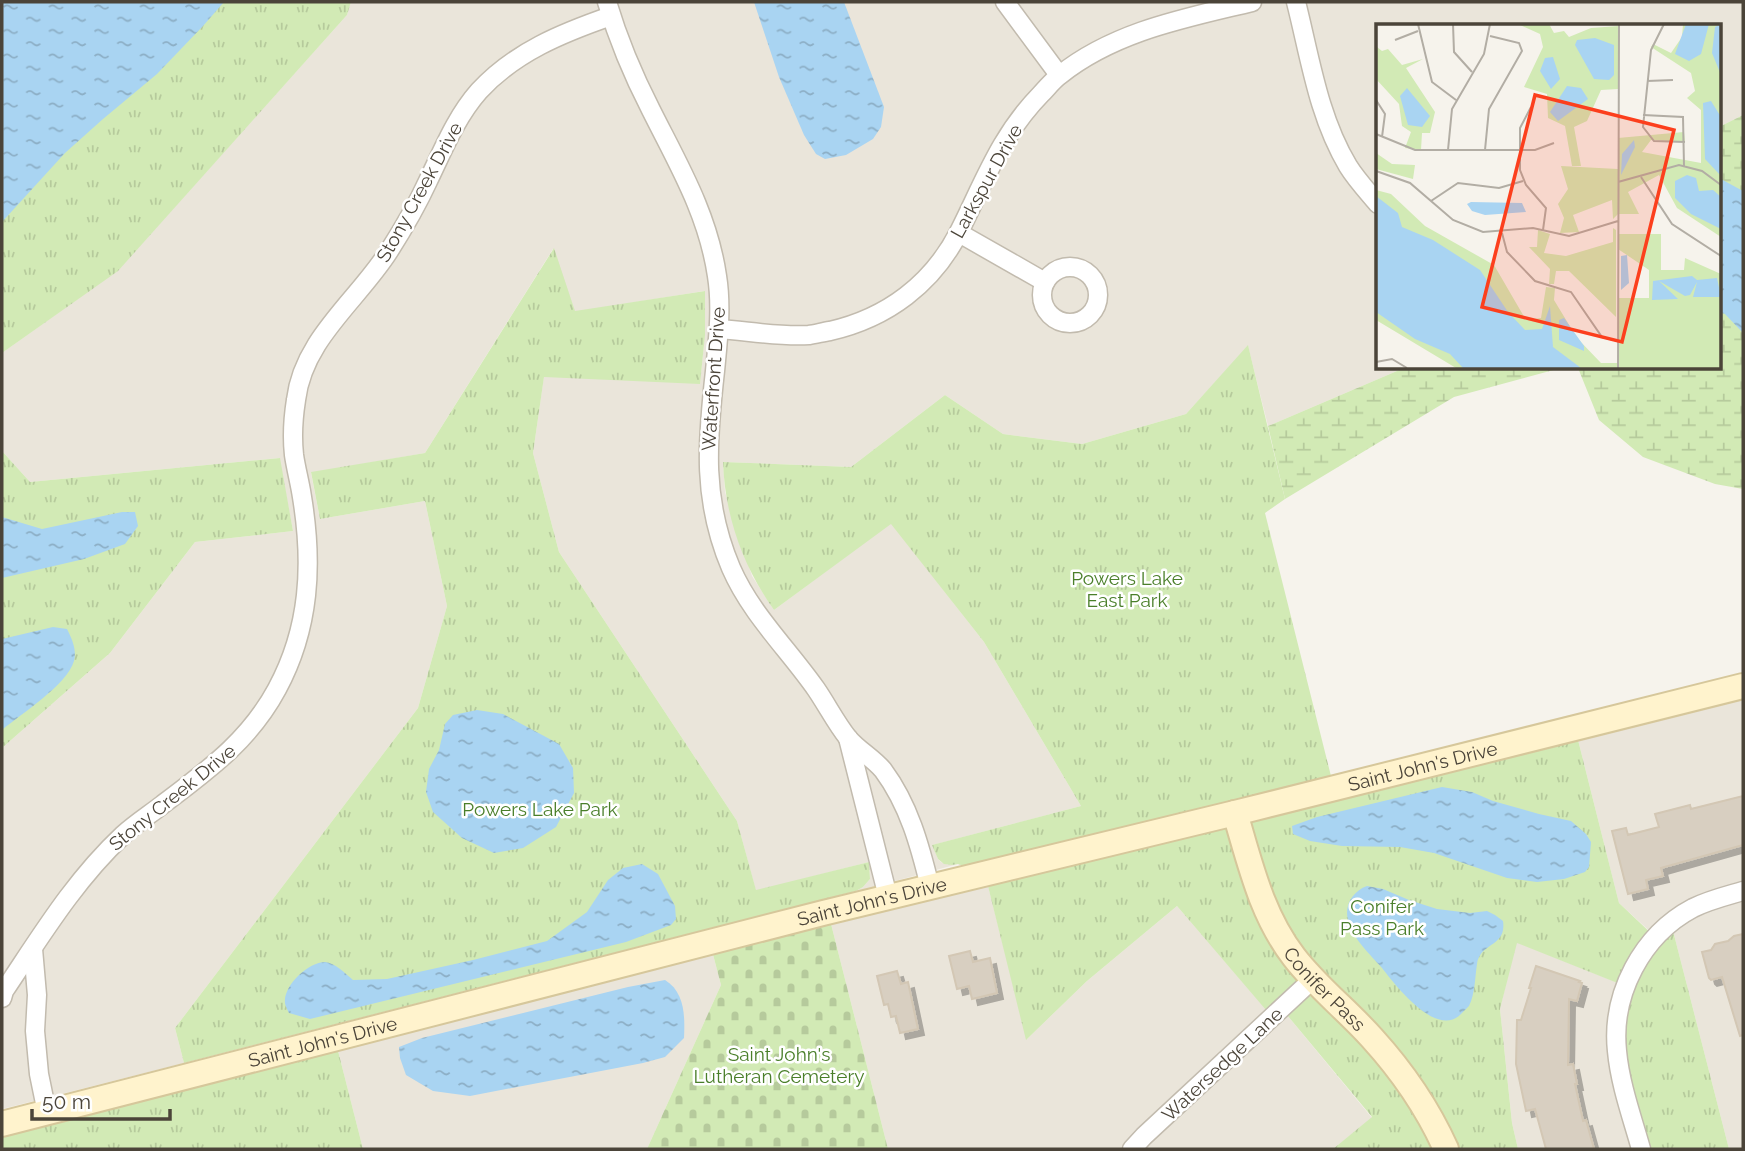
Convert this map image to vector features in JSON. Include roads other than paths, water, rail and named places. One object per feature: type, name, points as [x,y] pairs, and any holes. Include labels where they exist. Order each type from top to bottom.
[{"type":"street","points":[[1005,2],[1059,75]]},
{"type":"street","name":"Larkspur Drive","points":[[719,328],[781,335],[811,335],[854,325],[892,308],[920,285],[941,261],[959,233],[1005,139],[1029,107],[1059,75],[1097,50],[1134,34],[1252,2]]},
{"type":"street","points":[[1296,2],[1322,108],[1332,135],[1348,167],[1376,203]]},
{"type":"street","name":"Waterfront Drive","points":[[609,9],[630,67],[703,217],[718,278],[719,328],[708,462],[711,500],[719,537],[732,569],[761,620],[816,689],[848,738],[882,769],[904,806],[918,838],[930,887]]},
{"type":"street","name":"Stony Creek Drive","points":[[2,998],[58,910],[96,861],[126,832],[218,763],[242,740],[278,688],[301,629],[307,594],[306,530],[294,456],[293,425],[296,394],[305,365],[319,340],[367,283],[388,252],[426,186],[458,120],[479,92],[503,68],[534,47],[576,29],[609,9]]},
{"type":"street","points":[[959,233],[1045,282]]},
{"type":"street","name":"Saint John's Drive","points":[[2,1124],[888,897],[1743,686]]},
{"type":"street","name":"Waterfront Drive","points":[[848,738],[888,897]]},
{"type":"street","name":"Conifer Pass","points":[[1235,813],[1264,906],[1293,956],[1396,1066],[1438,1130],[1446,1149]]},
{"type":"street","points":[[1641,1149],[1619,1068],[1618,1014],[1623,992],[1643,953],[1667,926],[1685,912],[1705,902],[1743,891]]},
{"type":"street","points":[[33,949],[37,995],[35,1031],[39,1074],[47,1113]]},
{"type":"street","name":"Watersedge Lane","points":[[1132,1149],[1313,979]]},
{"type":"water","points":[[2,2],[224,2],[157,74],[65,153],[2,222]]},
{"type":"water","points":[[754,2],[844,2],[884,107],[881,127],[873,139],[846,155],[825,159],[816,154],[804,135],[779,77]]},
{"type":"water","points":[[1720,179],[1743,191],[1743,333],[1725,314],[1720,312]]},
{"type":"water","points":[[122,512],[135,512],[138,526],[125,544],[84,559],[2,578],[2,517],[42,529]]},
{"type":"water","points":[[53,627],[67,629],[72,641],[75,657],[70,670],[53,689],[2,730],[2,639]]},
{"type":"water","points":[[477,710],[503,714],[559,744],[573,768],[574,793],[556,827],[523,848],[494,853],[462,838],[433,812],[426,792],[429,769],[439,750],[445,724],[453,715]]},
{"type":"water","points":[[1442,787],[1472,792],[1493,801],[1571,821],[1591,842],[1589,867],[1585,872],[1564,879],[1537,882],[1507,878],[1434,853],[1400,847],[1342,846],[1310,841],[1293,834],[1292,826],[1317,817]]},
{"type":"water","points":[[642,864],[658,874],[675,906],[676,919],[671,925],[626,942],[310,1019],[289,1013],[286,1007],[285,996],[292,983],[304,970],[318,963],[332,964],[353,980],[387,979],[547,941],[587,912],[608,880],[623,868]]},
{"type":"water","points":[[1367,886],[1383,889],[1437,909],[1470,913],[1487,911],[1503,921],[1501,936],[1479,957],[1471,1001],[1461,1014],[1451,1020],[1440,1020],[1429,1015],[1407,997],[1357,939],[1350,927],[1347,909],[1354,895]]},
{"type":"water","points":[[665,980],[677,991],[680,998],[684,1014],[684,1038],[665,1057],[470,1096],[433,1091],[406,1075],[400,1058],[399,1047],[422,1038]]},
{"type":"park label","name":"Powers Lake East Park","points":[[1127,589]]},
{"type":"park label","name":"Powers Lake Park","points":[[540,809]]},
{"type":"park label","name":"Conifer Pass Park","points":[[1382,917]]},
{"type":"park label","name":"Saint John's Lutheran Cemetery","points":[[779,1065]]}]
